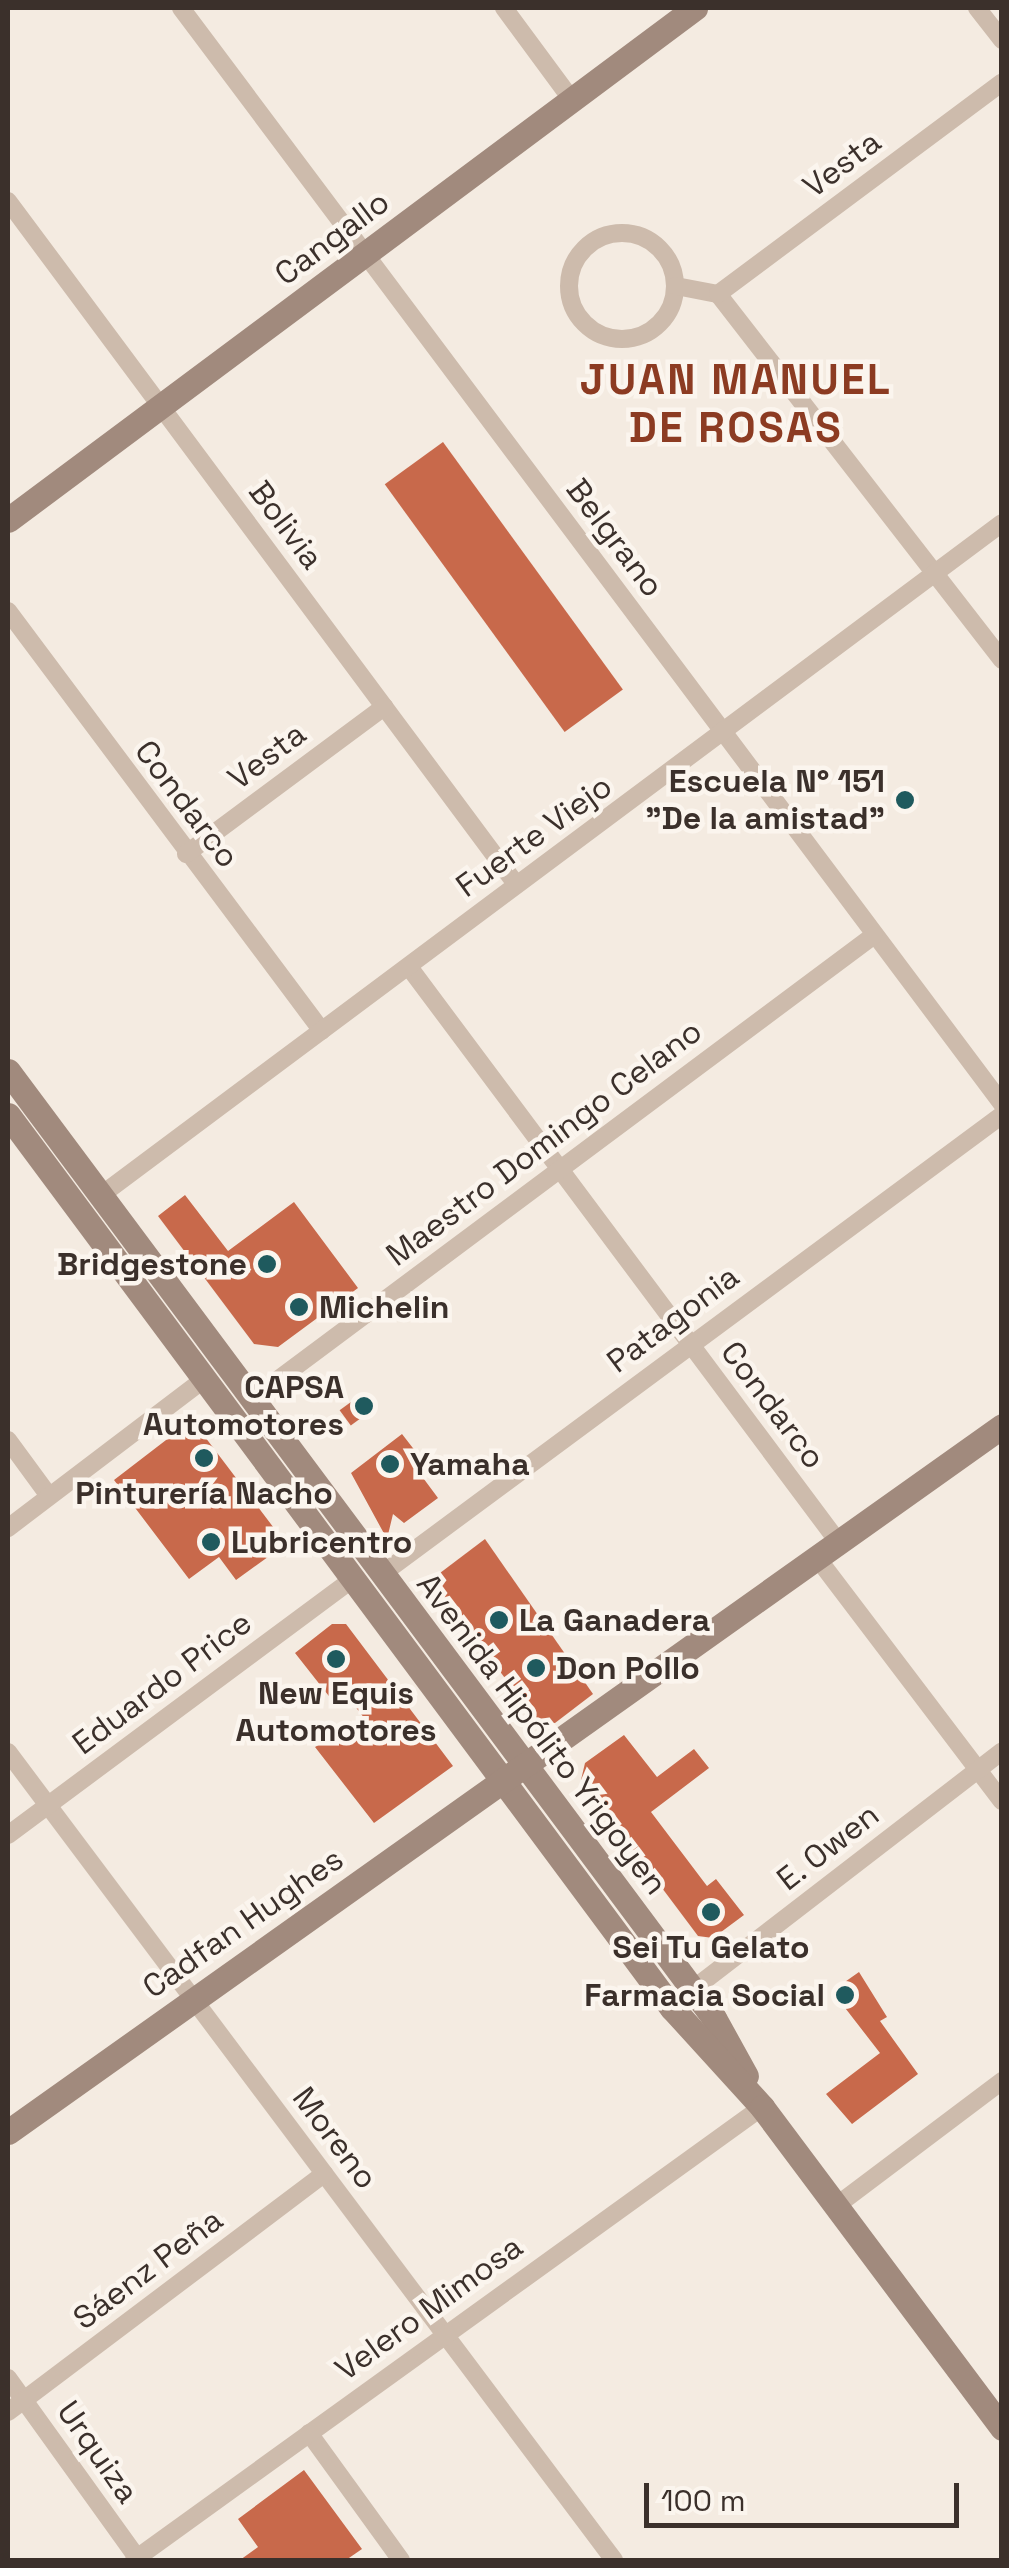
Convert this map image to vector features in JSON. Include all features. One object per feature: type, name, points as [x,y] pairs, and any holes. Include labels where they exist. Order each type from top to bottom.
[{"type":"main road","name":"Cangallo","points":[[8,520],[695,8]]},
{"type":"main road","name":"Avenida Hipólito Yrigoyen","points":[[8,1071],[382,1574],[672,2008],[762,2107],[998,2415]]},
{"type":"main road","name":"Avenida Hipólito Yrigoyen","points":[[10,1123],[352,1579],[692,1990],[762,2107]]},
{"type":"main road","name":"Cadfan Hughes","points":[[8,2132],[1002,1426]]},
{"type":"street","name":"Belgrano","points":[[180,8],[872,936],[1002,1104]]},
{"type":"street","points":[[504,8],[571,98]]},
{"type":"street","points":[[977,8],[1002,40]]},
{"type":"street","name":"Vesta","points":[[718,294],[1002,82]]},
{"type":"street","name":"Bolivia","points":[[8,202],[516,884]]},
{"type":"street","points":[[622,232],[638,234],[666,254],[676,286],[663,320],[631,339],[594,332],[580,320],[568,286],[570,269],[590,242],[622,232]]},
{"type":"street","points":[[676,286],[718,294],[1002,660]]},
{"type":"street","name":"Fuerte Viejo","points":[[100,1196],[1002,523]]},
{"type":"street","name":"Condarco","points":[[8,611],[322,1032]]},
{"type":"street","name":"Vesta","points":[[186,854],[384,706]]},
{"type":"street","name":"Maestro Domingo Celano","points":[[252,1400],[872,936]]},
{"type":"street","name":"Condarco","points":[[409,967],[839,1543]]},
{"type":"street","name":"Patagonia","points":[[382,1574],[1002,1115]]},
{"type":"street","points":[[8,1528],[204,1380]]},
{"type":"street","points":[[8,1440],[49,1496]]},
{"type":"street","points":[[818,1560],[1002,1801]]},
{"type":"street","name":"Eduardo Price","points":[[8,1835],[352,1579]]},
{"type":"street","name":"E. Owen","points":[[692,1990],[1002,1751]]},
{"type":"street","name":"Moreno","points":[[8,1752],[614,2560]]},
{"type":"street","points":[[836,2206],[1002,2081]]},
{"type":"street","name":"Velero Mimosa","points":[[137,2560],[762,2107]]},
{"type":"street","name":"Sáenz Peña","points":[[8,2412],[324,2174]]},
{"type":"street","name":"Urquiza","points":[[8,2378],[137,2560]]},
{"type":"street","points":[[309,2433],[401,2560]]},
{"type":"building","points":[[443,442],[623,690],[565,732],[385,484]]},
{"type":"building","points":[[185,1195],[228,1251],[294,1202],[358,1288],[278,1347],[254,1344],[158,1216]]},
{"type":"building","points":[[355,1399],[366,1414],[351,1426],[340,1410]]},
{"type":"building","points":[[183,1427],[199,1429],[286,1544],[236,1580],[219,1557],[189,1579],[114,1480]]},
{"type":"building","points":[[402,1434],[423,1461],[415,1467],[438,1498],[404,1523],[393,1514],[387,1539],[351,1473]]},
{"type":"building","points":[[485,1539],[593,1694],[555,1723],[538,1722],[437,1588],[440,1573]]},
{"type":"building","points":[[332,1624],[346,1624],[453,1766],[374,1823],[315,1747],[365,1719],[343,1691],[332,1700],[295,1653]]},
{"type":"building","points":[[624,1735],[657,1777],[694,1749],[709,1768],[651,1812],[707,1886],[716,1879],[744,1915],[713,1938],[698,1936],[581,1780],[585,1763]]},
{"type":"building","points":[[859,1972],[887,2017],[880,2021],[918,2074],[852,2124],[826,2094],[880,2053],[832,1991]]},
{"type":"building","points":[[304,2470],[362,2549],[346,2560],[240,2560],[258,2547],[238,2519]]},
{"type":"place","name":"Escuela N° 151 \"De la amistad\"","points":[[905,800]]},
{"type":"place","name":"Bridgestone","points":[[267,1264]]},
{"type":"place","name":"Michelin","points":[[299,1307]]},
{"type":"place","name":"CAPSA Automotores","points":[[364,1406]]},
{"type":"place","name":"Pinturería Nacho","points":[[204,1458]]},
{"type":"place","name":"Yamaha","points":[[390,1464]]},
{"type":"place","name":"Lubricentro","points":[[211,1542]]},
{"type":"place","name":"La Ganadera","points":[[499,1620]]},
{"type":"place","name":"New Equis Automotores","points":[[336,1659]]},
{"type":"place","name":"Don Pollo","points":[[536,1668]]},
{"type":"place","name":"Sei Tu Gelato","points":[[711,1912]]},
{"type":"place","name":"Farmacia Social","points":[[845,1995]]},
{"type":"district","name":"JUAN MANUEL DE ROSAS","points":[[736,404]]}]
